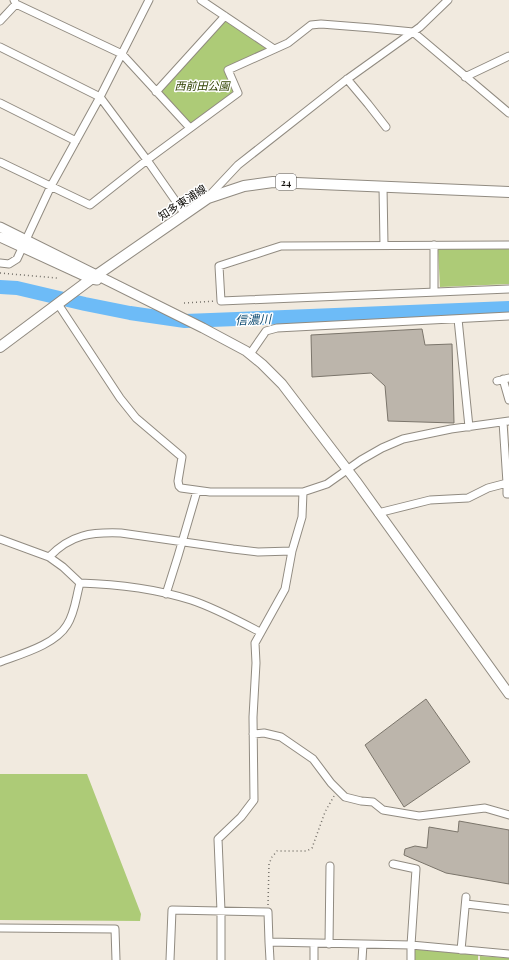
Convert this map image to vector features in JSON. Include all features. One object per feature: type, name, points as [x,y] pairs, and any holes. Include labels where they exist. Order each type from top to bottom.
[{"type":"main road","name":"知多東浦線","points":[[0,347],[94,277],[184,213],[208,198],[244,186],[273,182],[509,192]]},
{"type":"street","points":[[201,0],[274,49]]},
{"type":"street","points":[[208,198],[238,165],[348,79],[413,32],[438,11],[448,0]]},
{"type":"street","points":[[0,263],[9,264],[17,259],[51,186],[122,54],[145,1]]},
{"type":"street","points":[[0,21],[15,2],[122,54],[190,128]]},
{"type":"street","points":[[156,92],[225,16]]},
{"type":"street","points":[[0,162],[90,206],[147,160],[238,93],[228,70],[288,44],[311,25],[321,24],[413,32],[509,113]]},
{"type":"street","points":[[0,47],[100,97],[184,213]]},
{"type":"street","points":[[465,77],[509,56]]},
{"type":"street","points":[[348,79],[386,127]]},
{"type":"street","points":[[0,103],[76,141]]},
{"type":"street","points":[[383,187],[384,245]]},
{"type":"street","points":[[0,227],[24,244]]},
{"type":"street","points":[[0,237],[24,244],[152,302],[250,354],[262,364],[282,384],[347,470],[509,694]]},
{"type":"street","points":[[434,245],[434,292]]},
{"type":"street","points":[[509,245],[281,246],[219,266],[220,301],[509,289]]},
{"type":"street","points":[[58,304],[120,398],[136,418],[182,457],[178,481],[179,486],[197,491],[272,493],[303,492],[327,484],[360,460],[403,439],[506,421],[507,494],[509,494]]},
{"type":"street","points":[[250,354],[266,331],[270,330],[509,316]]},
{"type":"street","points":[[458,319],[469,427]]},
{"type":"street","points":[[503,379],[509,400]]},
{"type":"street","points":[[378,513],[430,500],[468,498],[488,488],[507,483]]},
{"type":"street","points":[[166,594],[197,491]]},
{"type":"street","points":[[221,960],[221,911],[218,839],[241,817],[254,800],[255,643],[285,589],[292,551],[302,517],[303,492]]},
{"type":"street","points":[[49,557],[69,541],[99,532],[122,533],[258,552],[292,551]]},
{"type":"street","points":[[0,539],[49,557],[80,584],[109,584],[166,594],[197,603],[228,615],[260,632]]},
{"type":"street","points":[[0,662],[46,644],[63,631],[71,617],[80,584]]},
{"type":"street","points":[[254,734],[264,733],[281,737],[313,759],[331,783],[345,797],[373,802],[383,810],[420,816],[485,808],[509,815]]},
{"type":"street","points":[[393,864],[416,869],[410,960]]},
{"type":"street","points":[[329,944],[330,866]]},
{"type":"street","points":[[461,950],[466,901],[509,909]]},
{"type":"street","points":[[170,960],[172,910],[268,912],[270,960]]},
{"type":"street","points":[[0,928],[115,929],[116,960]]},
{"type":"street","points":[[269,942],[411,945],[509,954]]},
{"type":"street","points":[[314,943],[314,960]]},
{"type":"street","points":[[362,944],[362,960]]},
{"type":"path","points":[[0,273],[57,278]]},
{"type":"path","points":[[184,303],[220,301]]},
{"type":"path","points":[[268,912],[269,864],[272,857],[277,852],[308,851],[312,848],[325,812],[337,789]]},
{"type":"green space","name":"西前田公園","points":[[225,16],[274,49],[228,70],[238,93],[190,128],[156,92]]},
{"type":"green space","points":[[438,249],[509,249],[509,284],[440,287]]},
{"type":"green space","points":[[0,774],[87,774],[141,914],[140,921],[0,920]]},
{"type":"green space","points":[[418,948],[478,955],[478,960],[415,960],[415,950]]},
{"type":"green space","points":[[480,956],[509,958],[509,960],[480,960]]},
{"type":"building","points":[[422,329],[425,345],[452,344],[454,423],[388,421],[385,386],[371,373],[312,377],[311,335]]},
{"type":"building","points":[[426,699],[470,762],[404,807],[365,745]]},
{"type":"building","points":[[459,821],[509,830],[509,884],[446,873],[404,855],[405,849],[415,846],[427,848],[429,827],[458,832]]},
{"type":"waterway","name":"信濃川","points":[[0,287],[17,288],[130,313],[185,321],[509,308]]}]
